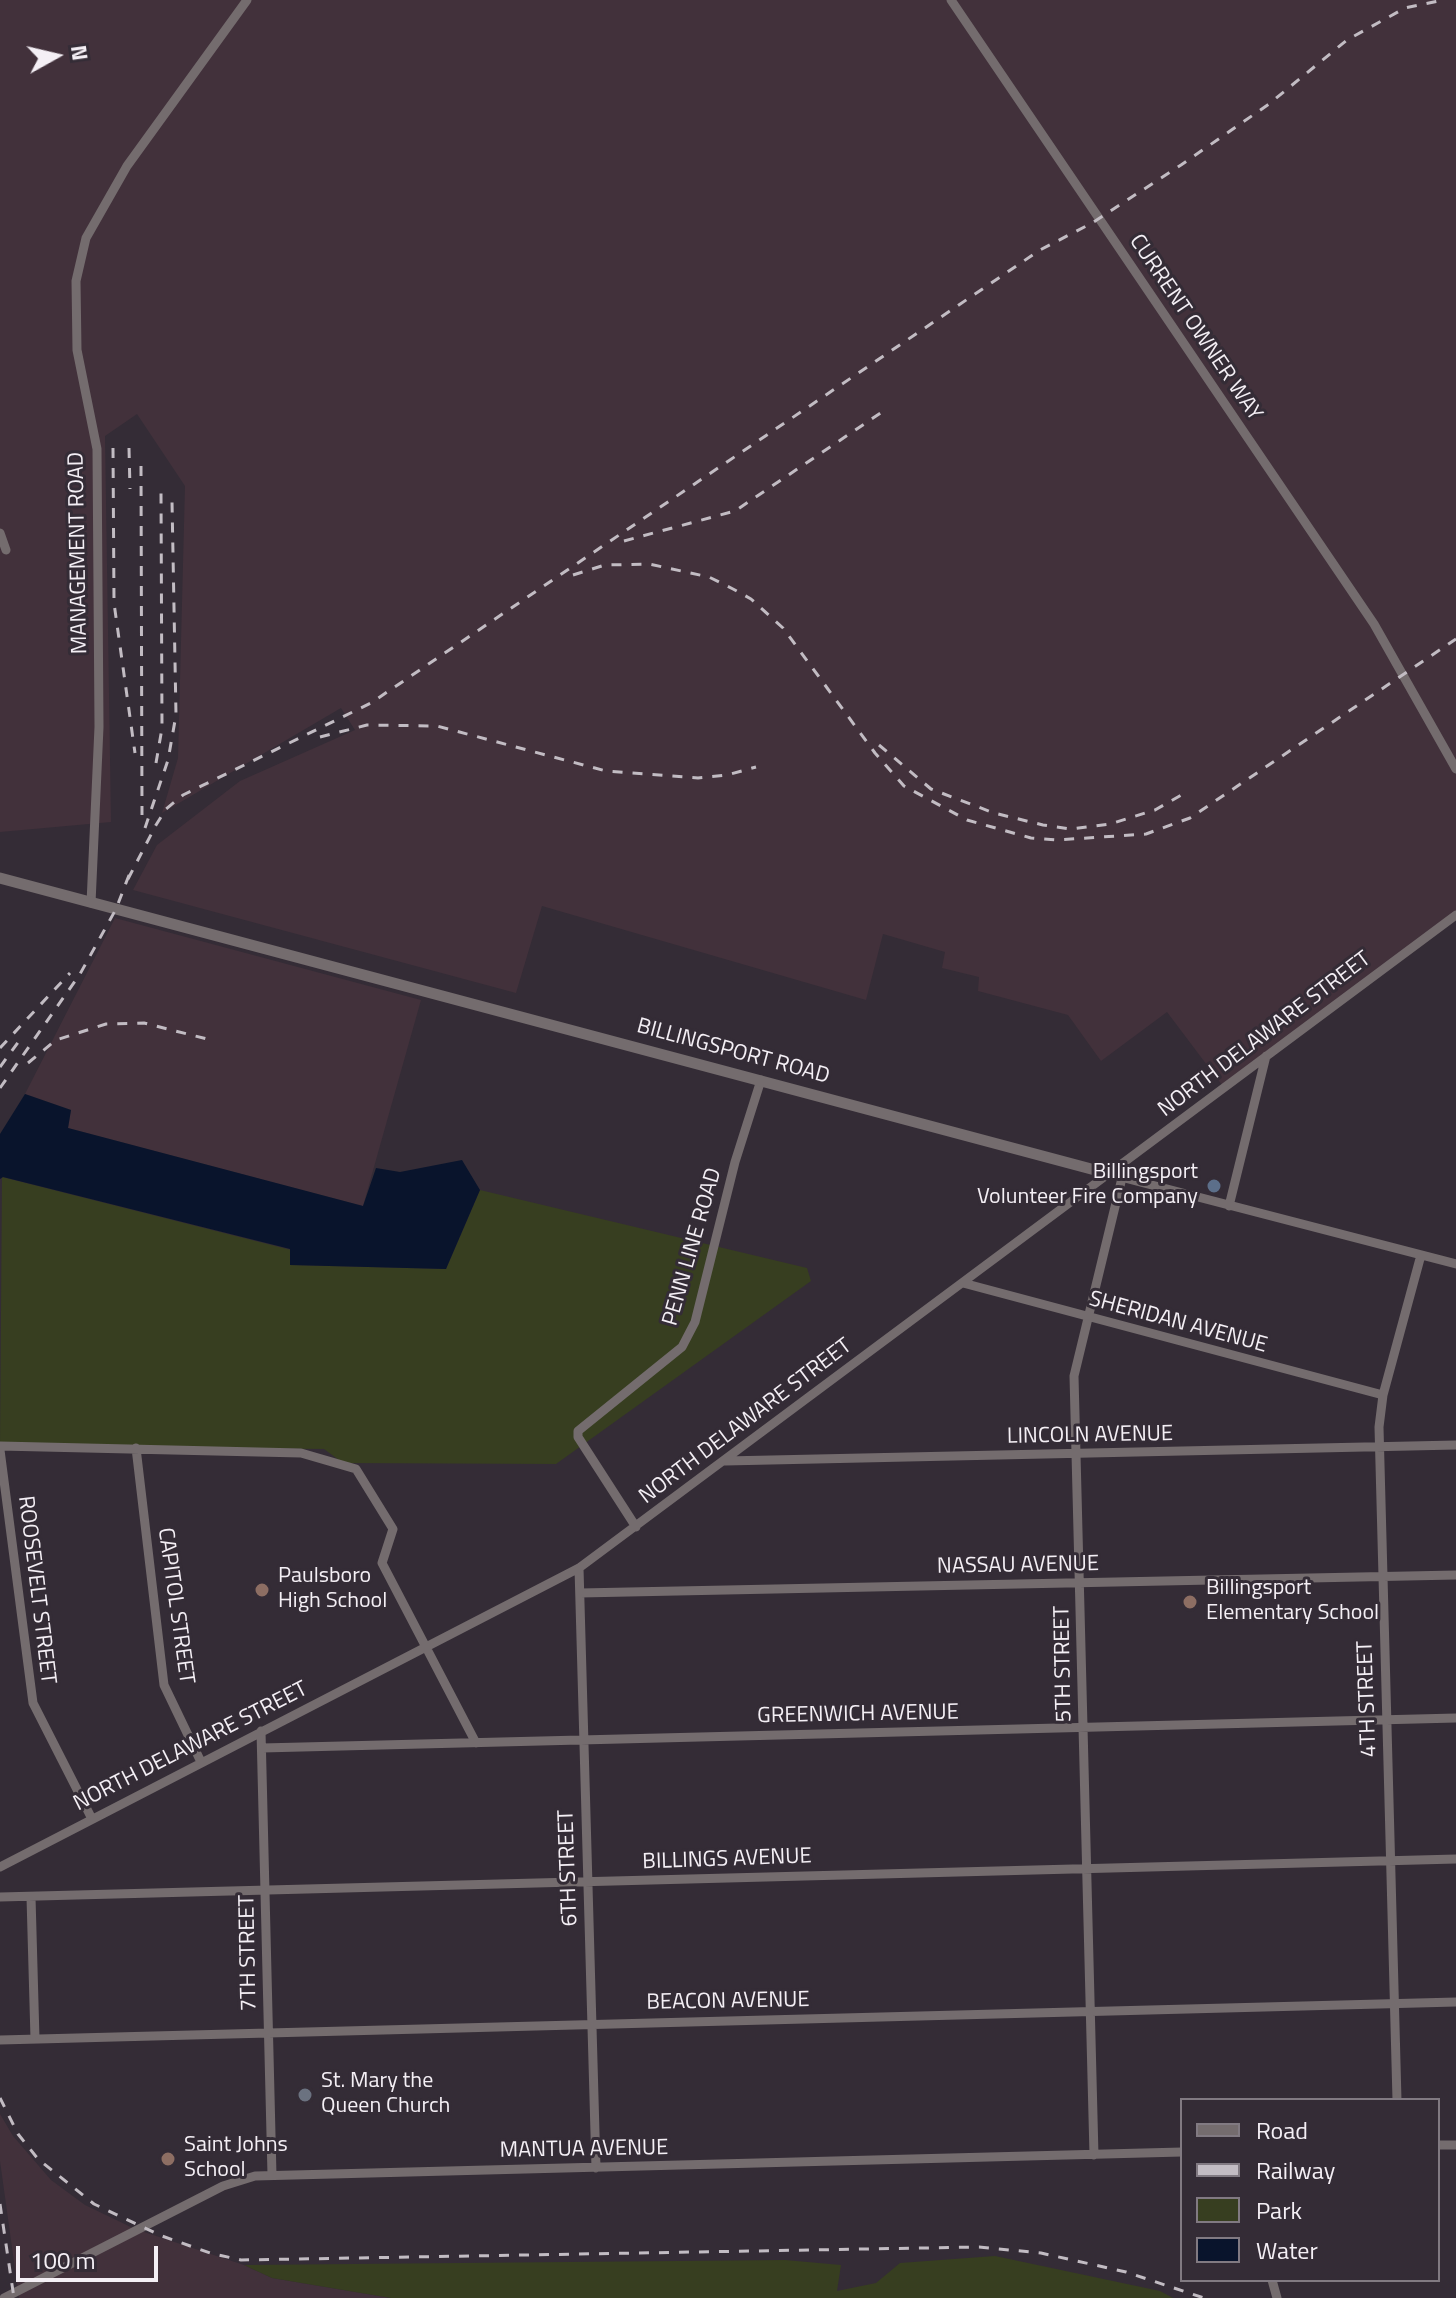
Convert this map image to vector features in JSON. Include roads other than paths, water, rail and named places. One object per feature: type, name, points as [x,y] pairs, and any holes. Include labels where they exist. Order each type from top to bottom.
[{"type":"street","name":"MANAGEMENT ROAD","points":[[91,903],[99,727],[97,449],[77,350],[76,281],[86,238],[127,166],[247,0]]},
{"type":"street","name":"CURRENT OWNER WAY","points":[[951,0],[1374,624],[1456,769]]},
{"type":"street","points":[[0,533],[6,550]]},
{"type":"street","name":"BILLINGSPORT ROAD","points":[[0,878],[1454,1264]]},
{"type":"street","name":"NORTH DELAWARE STREET","points":[[0,1867],[91,1817],[579,1568],[1456,915]]},
{"type":"street","points":[[1229,1206],[1266,1056]]},
{"type":"street","name":"PENN LINE ROAD","points":[[636,1527],[578,1437],[581,1425],[682,1347],[695,1322],[735,1162],[761,1080]]},
{"type":"street","name":"5TH STREET","points":[[1094,2155],[1074,1376],[1122,1178]]},
{"type":"street","points":[[1454,1264],[1456,1253]]},
{"type":"street","name":"4TH STREET","points":[[1397,2098],[1379,1447],[1383,1395],[1421,1255]]},
{"type":"street","name":"SHERIDAN AVENUE","points":[[963,1283],[1383,1395]]},
{"type":"street","name":"LINCOLN AVENUE","points":[[725,1461],[1456,1445]]},
{"type":"street","points":[[0,1448],[301,1453],[356,1469],[393,1529],[382,1563],[476,1743]]},
{"type":"street","name":"ROOSEVELT STREET","points":[[0,1448],[33,1703],[91,1817]]},
{"type":"street","name":"CAPITOL STREET","points":[[136,1448],[164,1685],[201,1762]]},
{"type":"street","name":"6TH STREET","points":[[579,1568],[596,2168]]},
{"type":"street","name":"NASSAU AVENUE","points":[[580,1593],[1456,1575]]},
{"type":"street","name":"GREENWICH AVENUE","points":[[262,1748],[1456,1718]]},
{"type":"street","name":"7TH STREET","points":[[261,1731],[272,2175]]},
{"type":"street","name":"BILLINGS AVENUE","points":[[0,1897],[1456,1859]]},
{"type":"street","points":[[31,1897],[35,2039]]},
{"type":"street","name":"BEACON AVENUE","points":[[0,2040],[1456,2002]]},
{"type":"street","name":"MANTUA AVENUE","points":[[4,2298],[223,2186],[246,2178],[1180,2152]]},
{"type":"water","points":[[25,1094],[71,1110],[68,1128],[363,1206],[376,1168],[400,1172],[462,1160],[480,1190],[446,1269],[290,1265],[290,1249],[3,1177],[0,1179],[0,1134]]},
{"type":"railway","points":[[128,879],[166,809],[183,795],[371,703],[1040,250],[1092,223],[1181,165],[1269,104],[1347,40],[1405,8],[1443,0]]},
{"type":"railway","points":[[624,541],[735,511],[888,408]]},
{"type":"railway","points":[[113,448],[114,603],[135,753]]},
{"type":"railway","points":[[129,448],[130,489]]},
{"type":"railway","points":[[141,466],[142,815]]},
{"type":"railway","points":[[156,763],[162,728],[161,491]]},
{"type":"railway","points":[[145,828],[168,760],[176,715],[172,501]]},
{"type":"railway","points":[[573,575],[605,565],[649,564],[709,577],[733,589],[751,599],[783,628],[875,753],[904,786],[967,820],[1031,838],[1057,840],[1146,834],[1190,818],[1456,639]]},
{"type":"railway","points":[[320,737],[367,725],[437,726],[606,771],[698,778],[727,775],[756,767]]},
{"type":"railway","points":[[879,745],[931,789],[994,813],[1043,825],[1071,829],[1110,824],[1155,810],[1185,793]]},
{"type":"railway","points":[[0,1088],[80,974],[116,909],[131,870]]},
{"type":"railway","points":[[0,1048],[70,973]]},
{"type":"railway","points":[[28,1063],[56,1040],[106,1024],[144,1023],[211,1040]]},
{"type":"railway","points":[[0,1067],[19,1041]]},
{"type":"railway","points":[[0,2098],[18,2134],[38,2159],[94,2204],[162,2236],[241,2260],[979,2247],[1041,2253],[1126,2272],[1204,2298]]},
{"type":"railway","points":[[0,2204],[14,2298]]},
{"type":"place","name":"Billingsport Volunteer Fire Company","points":[[1214,1186]]},
{"type":"place","name":"Paulsboro High School","points":[[262,1590]]},
{"type":"place","name":"Billingsport Elementary School","points":[[1190,1602]]},
{"type":"place","name":"St. Mary the Queen Church","points":[[305,2095]]},
{"type":"place","name":"Saint Johns School","points":[[168,2159]]}]
